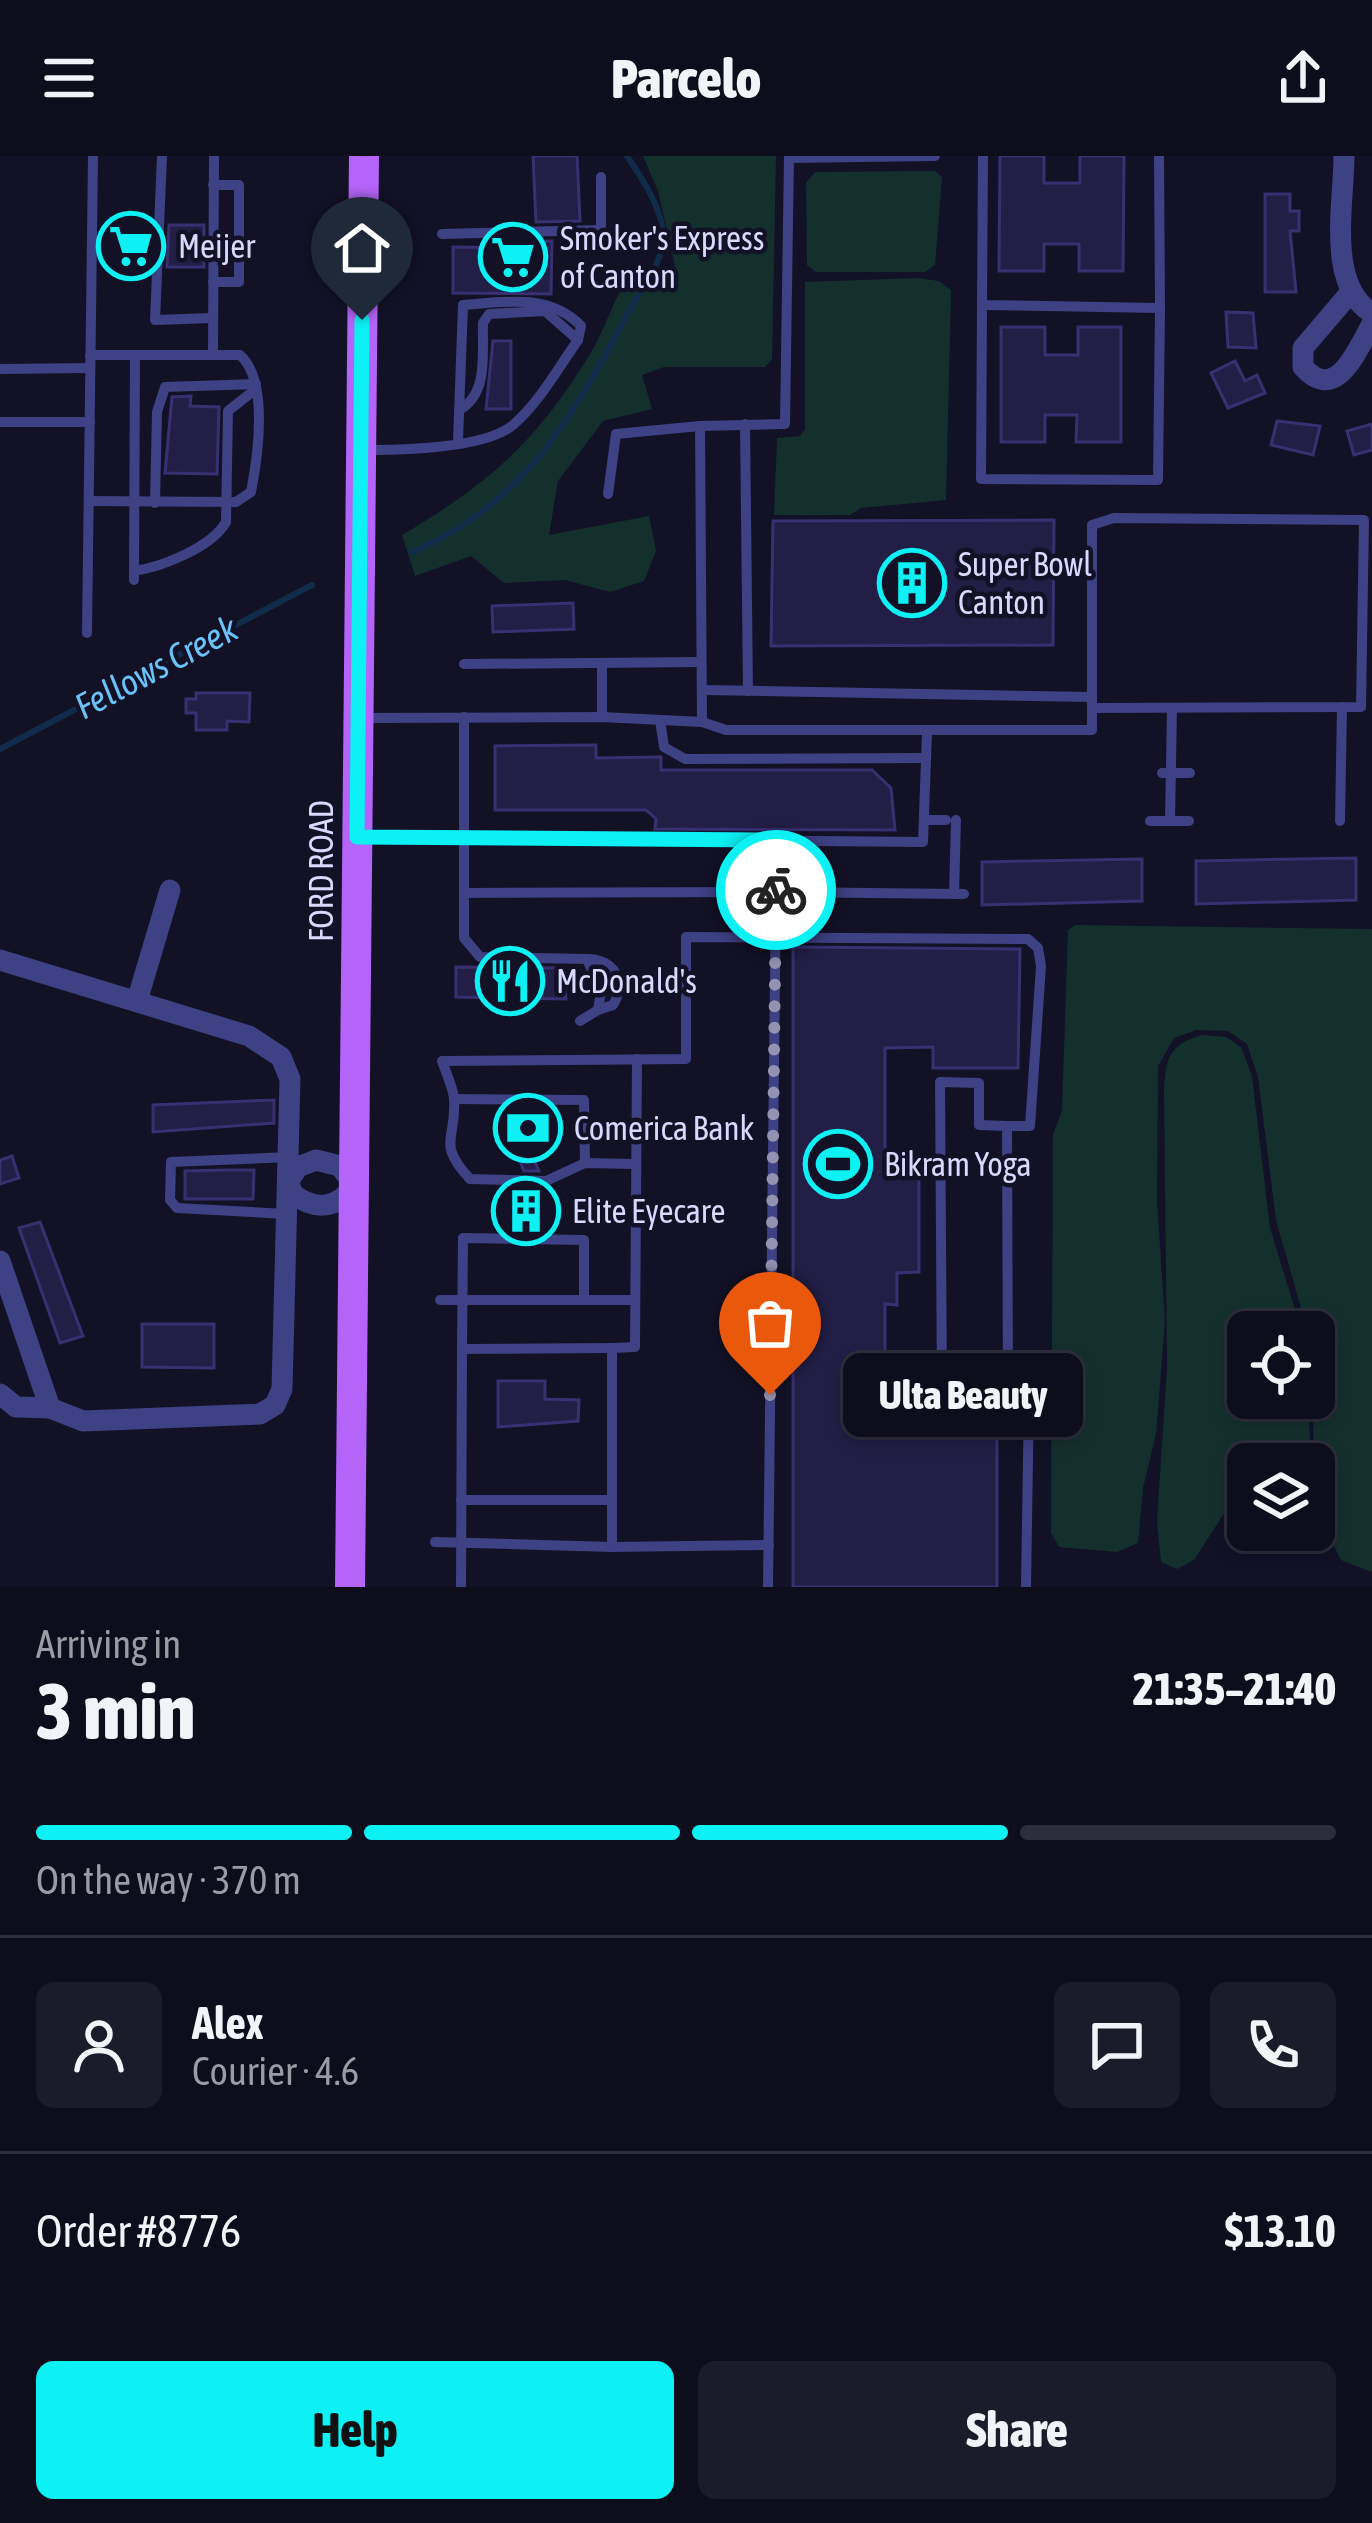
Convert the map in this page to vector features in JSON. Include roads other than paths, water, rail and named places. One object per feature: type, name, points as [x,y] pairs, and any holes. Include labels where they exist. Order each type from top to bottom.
[{"type":"main road","name":"FORD ROAD","points":[[350,1587],[364,156]]},
{"type":"street","points":[[1344,156],[1343,271],[1350,293],[1372,313]]},
{"type":"street","points":[[1350,293],[1304,348],[1303,367],[1314,379],[1328,382],[1342,375],[1372,324]]},
{"type":"street","points":[[137,1001],[170,890]]},
{"type":"street","points":[[0,961],[249,1036],[273,1048],[290,1079],[282,1389],[270,1411],[83,1420],[50,1408],[16,1407],[0,1394]]},
{"type":"street","points":[[316,1160],[340,1166],[354,1185],[339,1201],[317,1206],[293,1194],[288,1182],[298,1167],[316,1160]]},
{"type":"street","points":[[0,1261],[50,1408]]},
{"type":"lane","points":[[87,633],[93,156]]},
{"type":"lane","points":[[162,156],[154,320],[213,318]]},
{"type":"lane","points":[[213,355],[214,156]]},
{"type":"lane","points":[[608,494],[616,434],[785,424],[789,157],[935,156]]},
{"type":"lane","points":[[983,156],[981,479],[1158,481],[1159,156]]},
{"type":"lane","points":[[442,235],[601,230],[601,177]]},
{"type":"lane","points":[[213,185],[239,185],[239,282],[213,282]]},
{"type":"lane","points":[[982,304],[1160,308]]},
{"type":"lane","points":[[360,450],[414,450],[500,434],[518,422],[578,340],[580,326],[555,305],[463,305],[458,441]]},
{"type":"lane","points":[[459,410],[472,403],[480,385],[483,323],[488,314],[544,311],[578,340]]},
{"type":"lane","points":[[135,355],[134,576],[220,533],[226,502],[228,410],[256,386]]},
{"type":"lane","points":[[0,369],[135,355],[240,355],[250,364],[256,386],[251,492],[226,502],[89,501]]},
{"type":"lane","points":[[155,503],[157,412],[164,387],[256,386]]},
{"type":"lane","points":[[0,422],[90,422]]},
{"type":"lane","points":[[745,424],[748,691]]},
{"type":"lane","points":[[700,426],[703,722]]},
{"type":"lane","points":[[358,718],[602,717],[703,722],[726,730],[1078,733],[1092,730],[1092,702],[1092,525],[1114,518],[1364,520],[1361,707],[1172,707],[1092,702],[702,690]]},
{"type":"lane","points":[[464,664],[701,662]]},
{"type":"lane","points":[[602,664],[602,717]]},
{"type":"lane","points":[[1170,821],[1166,773],[1172,707]]},
{"type":"lane","points":[[1340,821],[1342,707]]},
{"type":"lane","points":[[464,717],[464,938],[480,958],[602,959],[614,967],[619,983],[613,1005],[580,1021]]},
{"type":"lane","points":[[660,720],[664,747],[685,759],[926,758]]},
{"type":"lane","points":[[357,837],[923,842],[927,733]]},
{"type":"lane","points":[[1166,773],[1190,773]]},
{"type":"lane","points":[[464,893],[959,894],[951,820],[924,820]]},
{"type":"lane","points":[[1150,821],[1189,821]]},
{"type":"lane","points":[[768,1587],[777,840]]},
{"type":"lane","points":[[636,1163],[585,1163],[546,1181],[470,1179],[451,1159],[448,1136],[454,1099],[442,1061],[686,1059],[686,937],[1028,939],[1039,948],[1030,1126],[979,1125],[979,1082],[940,1082],[942,1394],[1029,1395],[1026,1587]]},
{"type":"lane","points":[[587,959],[601,992],[598,1010]]},
{"type":"lane","points":[[462,1349],[635,1347],[637,1059]]},
{"type":"lane","points":[[454,1099],[584,1100],[585,1163]]},
{"type":"lane","points":[[1007,1126],[1008,1395]]},
{"type":"lane","points":[[286,1214],[177,1208],[170,1200],[171,1162],[289,1157]]},
{"type":"lane","points":[[461,1587],[463,1238],[584,1240],[584,1300]]},
{"type":"lane","points":[[440,1300],[634,1300]]},
{"type":"lane","points":[[612,1348],[612,1547]]},
{"type":"lane","points":[[461,1500],[611,1499]]},
{"type":"lane","points":[[436,1542],[769,1545]]},
{"type":"waterway","name":"Fellows Creek","points":[[413,552],[487,508],[542,453],[587,387],[652,273],[662,248],[662,224],[627,156]]},
{"type":"waterway","name":"Fellows Creek","points":[[0,749],[312,585]]},
{"type":"place","name":"Meijer","points":[[131,246]]},
{"type":"place","name":"Smoker's Express of Canton","points":[[513,257]]},
{"type":"place","name":"Super Bowl Canton","points":[[912,583]]},
{"type":"place","name":"McDonald's","points":[[510,981]]},
{"type":"place","name":"Comerica Bank","points":[[528,1128]]},
{"type":"place","name":"Bikram Yoga","points":[[838,1164]]},
{"type":"place","name":"Elite Eyecare","points":[[526,1211]]},
{"type":"place","name":"Ulta Beauty","points":[[770,1395]]}]
